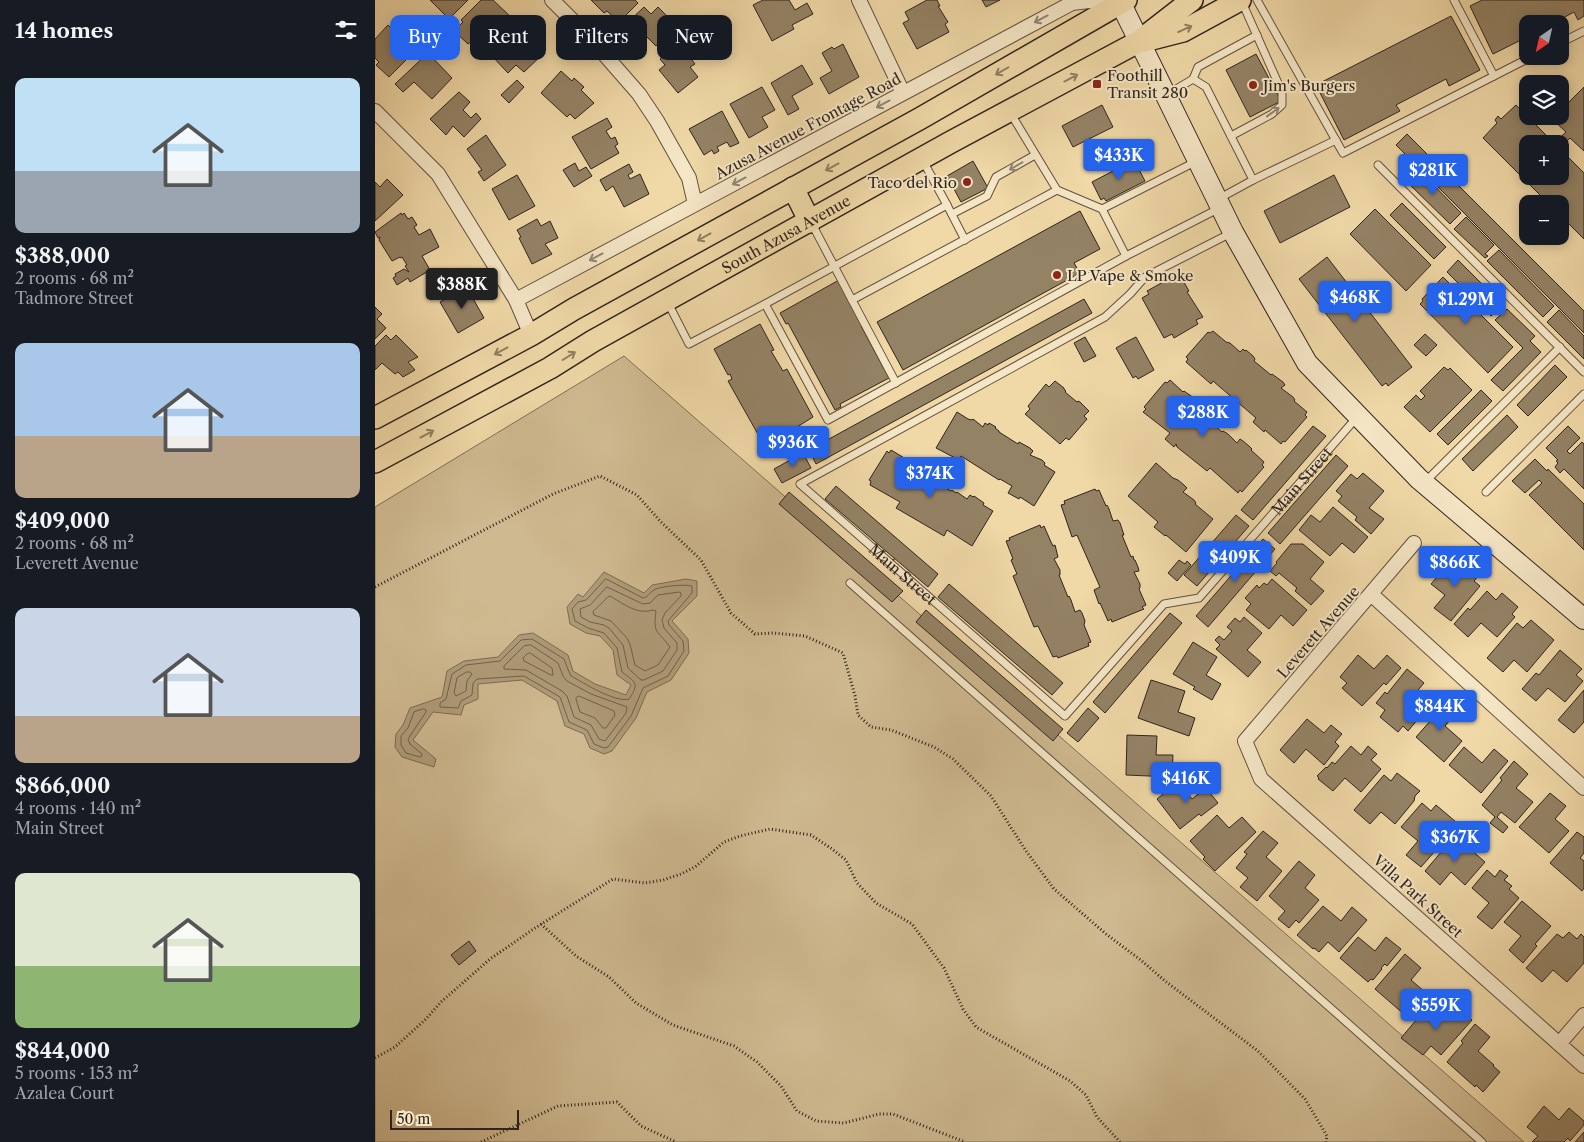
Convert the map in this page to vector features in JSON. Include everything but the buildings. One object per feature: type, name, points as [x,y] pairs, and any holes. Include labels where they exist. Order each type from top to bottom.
[{"type":"main road","name":"South Azusa Avenue","points":[[378,454],[550,368],[593,341],[921,159],[1138,42],[1192,0]]},
{"type":"main road","points":[[1138,42],[1183,32],[1241,0]]},
{"type":"main road","points":[[375,418],[531,335],[574,308],[921,118],[1121,1]]},
{"type":"main road","points":[[793,188],[810,222]]},
{"type":"street","points":[[551,0],[591,39],[639,94],[657,121],[689,178],[695,204]]},
{"type":"street","points":[[859,0],[903,93]]},
{"type":"street","points":[[1121,1],[1138,42],[1233,232],[1307,363],[1424,483],[1584,619]]},
{"type":"street","name":"Azusa Avenue Frontage Road","points":[[516,300],[1072,3],[1121,1]]},
{"type":"street","points":[[375,111],[438,174],[516,300],[531,335]]},
{"type":"street","name":"Leverett Avenue","points":[[1245,741],[1414,543]]},
{"type":"street","points":[[1371,594],[1584,788]]},
{"type":"street","name":"Villa Park Street","points":[[1245,741],[1261,779],[1584,1066]]},
{"type":"street","points":[[1559,1044],[1584,1015]]},
{"type":"lane","points":[[1231,136],[1272,114],[1282,105],[1282,92],[1241,0]]},
{"type":"lane","points":[[1257,0],[1343,153],[1519,63]]},
{"type":"lane","points":[[1454,0],[1494,76]]},
{"type":"lane","points":[[1569,38],[1584,31]]},
{"type":"lane","points":[[1165,96],[1193,79],[1198,67],[1257,35]]},
{"type":"lane","points":[[1193,79],[1205,87],[1253,180]]},
{"type":"lane","points":[[1009,111],[1057,190],[1101,209],[1127,256]]},
{"type":"lane","points":[[765,304],[828,420],[1127,256],[1219,204],[1253,180],[1336,140]]},
{"type":"lane","points":[[952,214],[987,196],[996,177],[1035,155]]},
{"type":"lane","points":[[921,159],[965,240]]},
{"type":"lane","points":[[1101,209],[1198,161]]},
{"type":"lane","points":[[1378,165],[1584,372]]},
{"type":"lane","points":[[852,300],[1057,190]]},
{"type":"lane","points":[[667,300],[689,344],[947,205]]},
{"type":"lane","points":[[810,222],[896,383]]},
{"type":"lane","name":"Main Street","points":[[1233,232],[1145,277],[1105,317],[800,484],[1065,716],[1164,604],[1199,598],[1358,416]]},
{"type":"lane","points":[[1424,483],[1559,347]]},
{"type":"lane","points":[[1486,492],[1584,394]]},
{"type":"lane","points":[[851,583],[1481,1142]]},
{"type":"path","points":[[375,587],[553,494],[600,476],[637,495],[661,522],[701,560],[731,613],[755,634],[773,632],[805,636],[843,653],[858,714],[871,727],[891,730],[934,747],[953,759],[991,796],[1026,851],[1054,889],[1165,981],[1258,1050],[1305,1099],[1327,1136],[1326,1142]]},
{"type":"path","points":[[375,1058],[395,1046],[427,1019],[441,1002],[490,959],[541,924],[613,879],[645,883],[663,880],[695,867],[724,842],[770,829],[811,835],[846,860],[857,883],[875,903],[911,924],[944,968],[963,1009],[976,1028],[1070,1080],[1086,1095],[1097,1117],[1120,1142]]},
{"type":"path","points":[[541,924],[576,956],[609,977],[636,1004],[673,1025],[734,1046],[757,1062],[781,1086],[797,1111],[816,1121],[844,1123],[879,1114],[893,1114],[965,1142]]},
{"type":"path","points":[[481,1142],[558,1106],[617,1102],[641,1126],[675,1142]]},
{"type":"shaded area","points":[[624,356],[1524,1142],[375,1142],[375,507]]},
{"type":"water","points":[[604,572],[644,593],[652,585],[686,579],[697,581],[697,596],[672,621],[688,639],[689,653],[671,680],[647,692],[636,718],[612,751],[604,754],[590,748],[584,734],[565,726],[557,701],[522,680],[478,684],[478,699],[464,705],[461,715],[433,712],[413,740],[436,759],[434,767],[402,757],[395,747],[396,734],[403,725],[410,708],[442,697],[447,671],[464,661],[498,657],[519,635],[533,633],[568,655],[573,671],[595,684],[626,695],[631,685],[617,675],[613,650],[600,636],[586,633],[570,624],[567,607],[578,594],[583,597]]},
{"type":"place","name":"Foothill Transit 280","points":[[1097,84]]},
{"type":"place","name":"Jim's Burgers","points":[[1253,85]]},
{"type":"place","name":"Taco del Rio","points":[[967,182]]},
{"type":"place","name":"LP Vape & Smoke","points":[[1057,275]]}]
